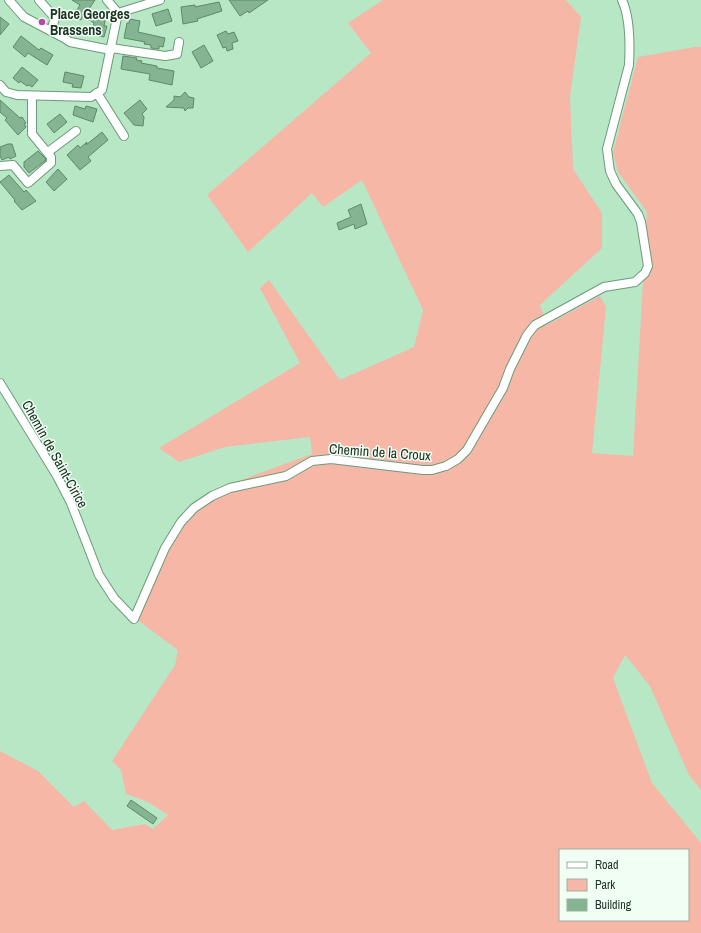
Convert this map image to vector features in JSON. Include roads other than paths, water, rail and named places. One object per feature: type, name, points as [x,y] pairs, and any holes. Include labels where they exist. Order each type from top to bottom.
[{"type":"street","points":[[8,0],[24,17],[70,42],[165,56],[176,54],[180,42]]},
{"type":"street","points":[[39,0],[55,18],[50,31]]},
{"type":"street","points":[[107,0],[118,13]]},
{"type":"street","points":[[118,13],[158,0]]},
{"type":"street","name":"Chemin de la Croux","points":[[134,619],[165,548],[181,522],[194,508],[212,496],[230,488],[286,476],[312,461],[331,459],[423,470],[432,470],[446,466],[458,459],[467,450],[503,388],[510,369],[527,335],[535,324],[604,287],[635,282],[645,273],[648,266],[642,222],[638,214],[616,184],[610,171],[607,149],[629,64],[630,52],[626,11],[622,0]]},
{"type":"street","points":[[0,85],[6,92],[17,95],[91,97],[102,90],[118,13]]},
{"type":"street","points":[[97,93],[124,136]]},
{"type":"street","points":[[0,166],[13,165],[28,183],[51,164],[51,157],[48,152],[32,134],[32,96]]},
{"type":"street","points":[[48,152],[76,131]]},
{"type":"street","name":"Chemin de Saint-Cirice","points":[[0,383],[56,476],[70,503],[99,575],[114,598],[134,619]]},
{"type":"place","name":"Place Georges Brassens","points":[[42,22]]}]
